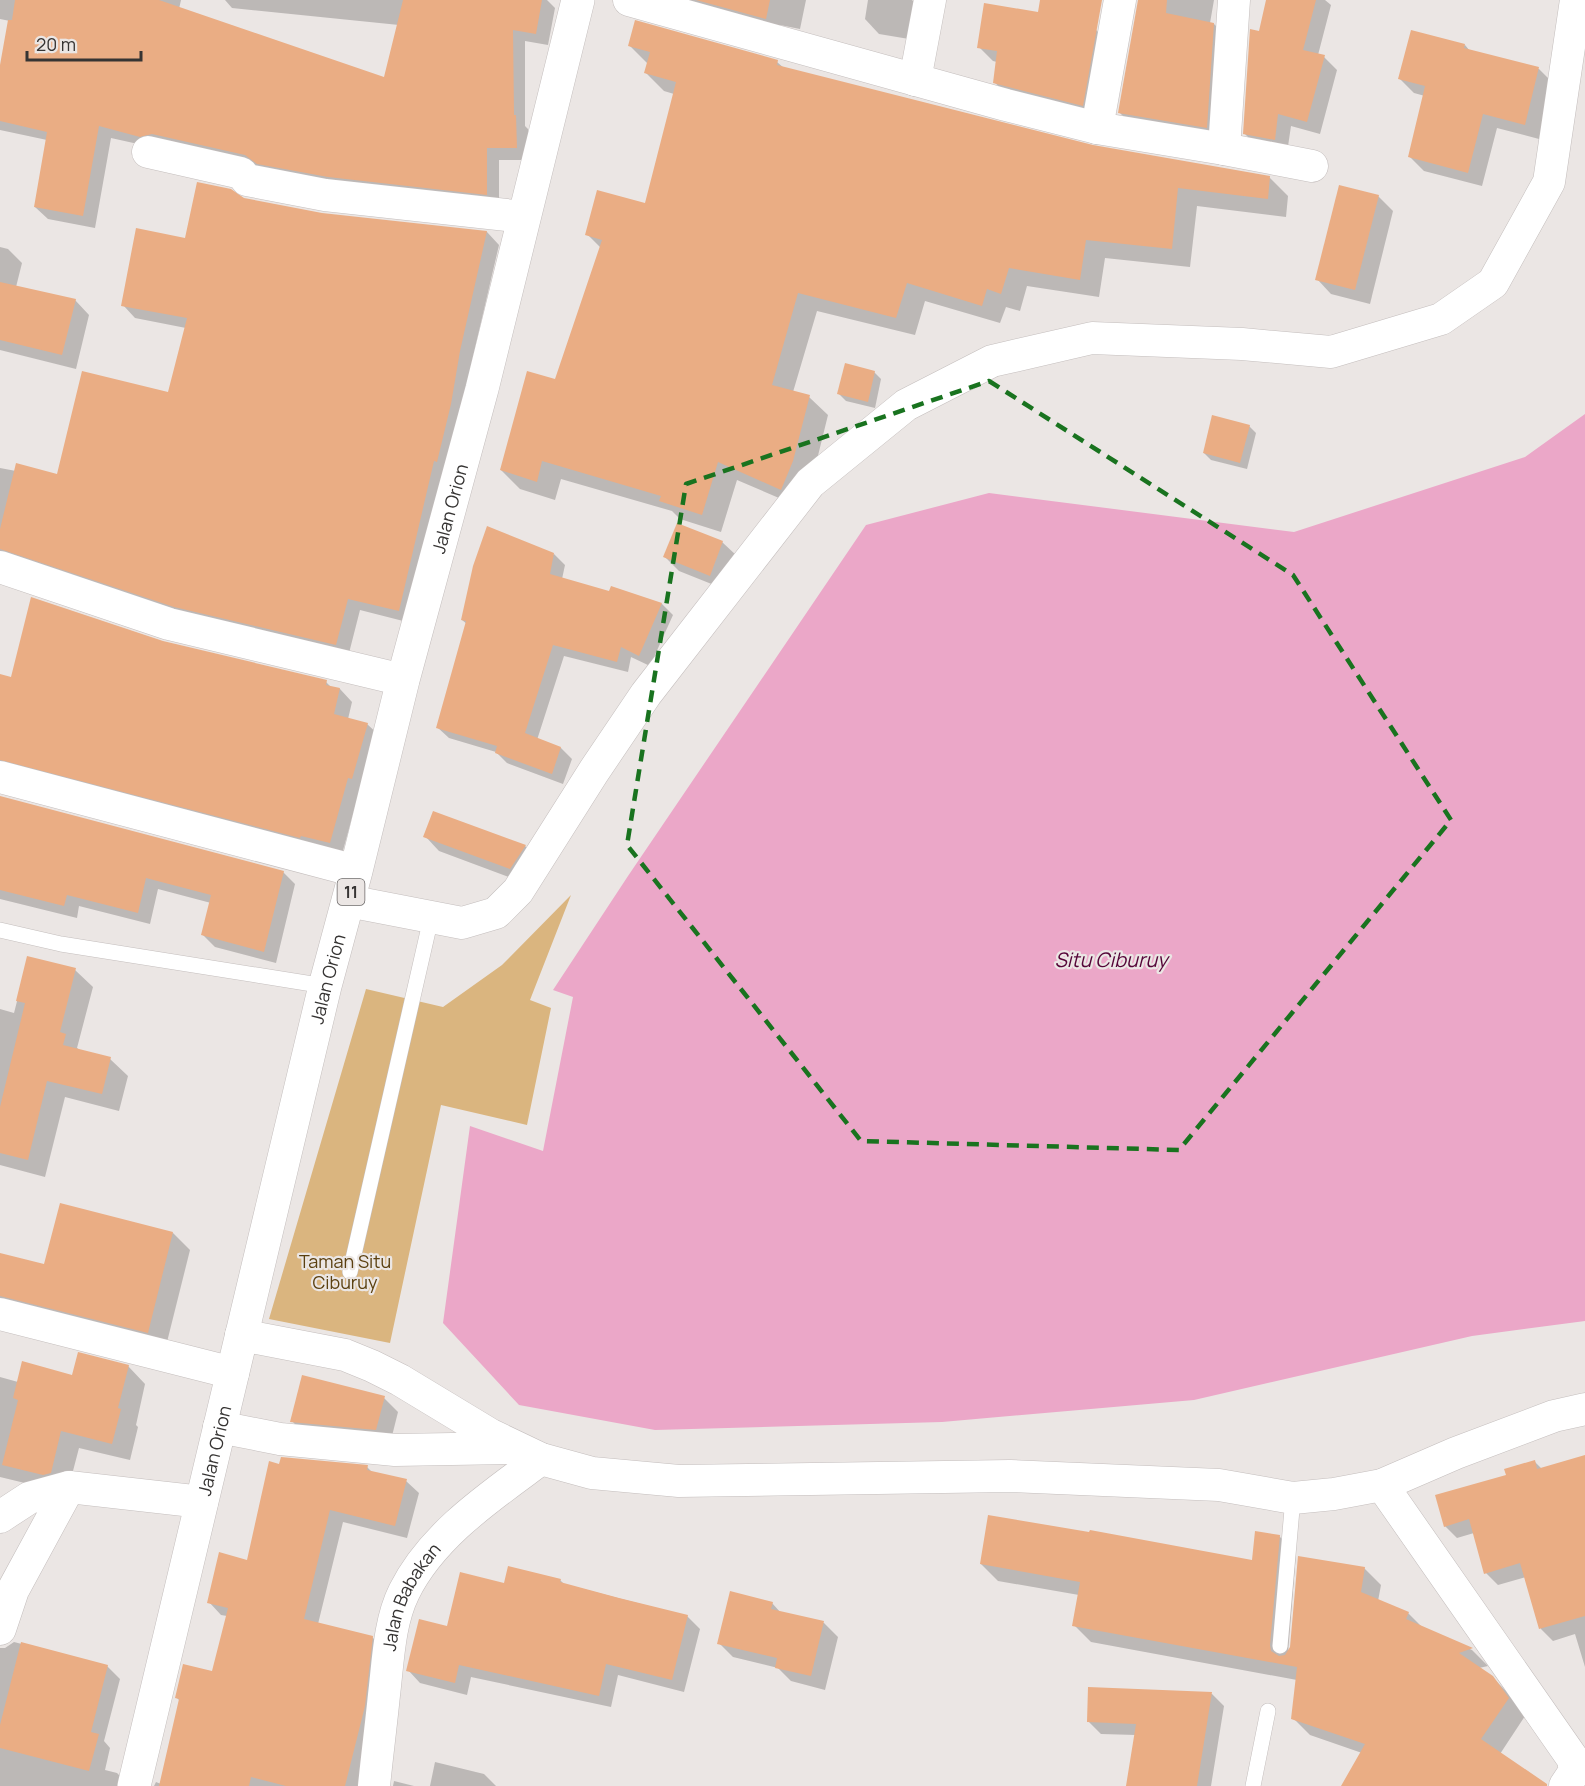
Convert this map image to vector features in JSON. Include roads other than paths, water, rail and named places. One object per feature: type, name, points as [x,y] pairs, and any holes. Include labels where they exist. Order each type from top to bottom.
[{"type":"highway","name":"Jalan Orion","points":[[134,1786],[325,986],[403,680],[482,389],[578,0]]},
{"type":"street","points":[[629,0],[1097,128],[1312,166]]},
{"type":"street","points":[[915,80],[930,0]]},
{"type":"street","points":[[1097,128],[1120,0]]},
{"type":"street","points":[[1224,149],[1234,0]]},
{"type":"street","points":[[0,777],[352,886],[431,918],[462,923],[496,913],[518,891],[646,694],[810,483],[906,405],[992,361],[1092,338],[1242,344],[1331,352],[1441,319],[1493,283],[1548,182],[1576,0]]},
{"type":"street","points":[[148,152],[241,173],[247,180],[326,195],[524,217]]},
{"type":"street","points":[[0,567],[169,624],[403,680]]},
{"type":"street","points":[[0,1314],[233,1373]]},
{"type":"street","points":[[241,1335],[345,1355],[372,1366],[528,1453],[592,1473],[679,1481],[1010,1476],[1218,1485],[1293,1498],[1334,1494],[1382,1485],[1554,1416],[1585,1409]]},
{"type":"street","points":[[219,1427],[280,1439],[395,1450],[528,1453]]},
{"type":"street","name":"Jalan Babakan","points":[[374,1786],[388,1657],[396,1613],[403,1593],[416,1570],[439,1543],[490,1496],[528,1453]]},
{"type":"street","points":[[1382,1485],[1573,1759],[1575,1772],[1565,1786]]},
{"type":"street","points":[[0,1516],[29,1498],[69,1487],[202,1502]]},
{"type":"street","points":[[0,1629],[13,1590],[69,1487]]},
{"type":"lane","points":[[350,1272],[431,918]]},
{"type":"lane","points":[[0,930],[61,944],[325,986]]},
{"type":"lane","points":[[1280,1646],[1293,1498]]},
{"type":"lane","points":[[1253,1786],[1268,1710]]},
{"type":"water","name":"Situ Ciburuy","points":[[1585,414],[1585,1321],[1472,1336],[1194,1400],[942,1422],[655,1430],[519,1405],[443,1323],[470,1126],[543,1151],[573,997],[553,990],[866,525],[989,493],[1294,532],[1525,457]]},
{"type":"park label","name":"Taman Situ Ciburuy","points":[[345,1271]]}]
